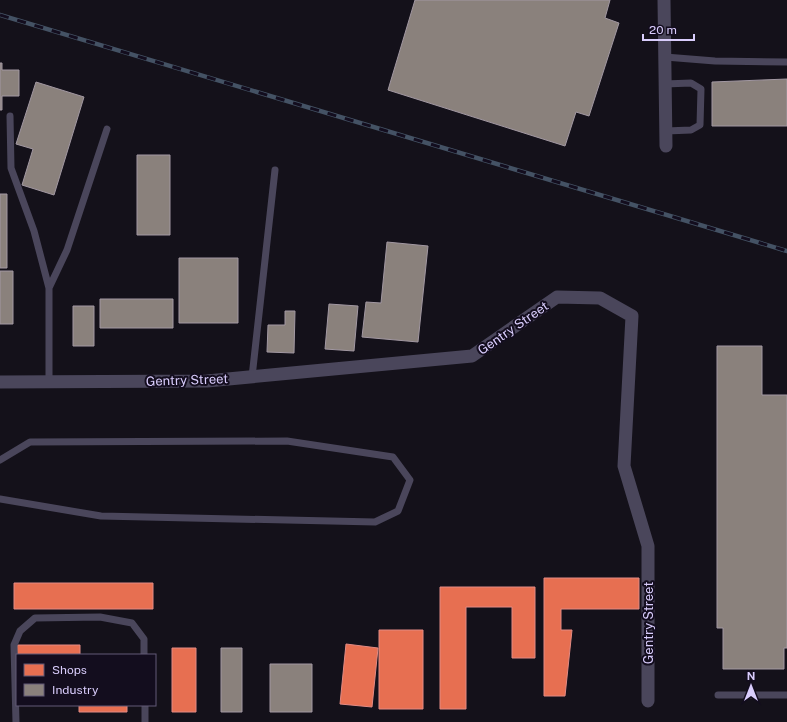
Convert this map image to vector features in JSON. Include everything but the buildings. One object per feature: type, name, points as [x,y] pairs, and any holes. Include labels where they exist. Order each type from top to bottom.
[{"type":"street","points":[[664,0],[666,146]]},
{"type":"street","name":"Gentry Street","points":[[0,382],[207,381],[472,356],[557,297],[600,298],[632,316],[624,466],[648,546],[648,701]]},
{"type":"lane","points":[[665,57],[715,61],[787,62]]},
{"type":"lane","points":[[665,84],[691,83],[701,89],[700,126],[692,130],[666,130]]},
{"type":"lane","points":[[10,116],[11,168],[34,231],[49,288],[49,381]]},
{"type":"lane","points":[[49,288],[67,250],[107,129]]},
{"type":"lane","points":[[252,377],[275,170]]},
{"type":"lane","points":[[0,460],[30,442],[287,441],[393,457],[410,480],[398,511],[375,522],[101,516],[0,499]]},
{"type":"lane","points":[[16,722],[14,645],[20,631],[35,618],[100,617],[132,623],[144,638],[144,654]]},
{"type":"lane","points":[[718,695],[787,695]]},
{"type":"lane","points":[[145,706],[145,722]]},
{"type":"railway","points":[[0,15],[787,251]]}]
